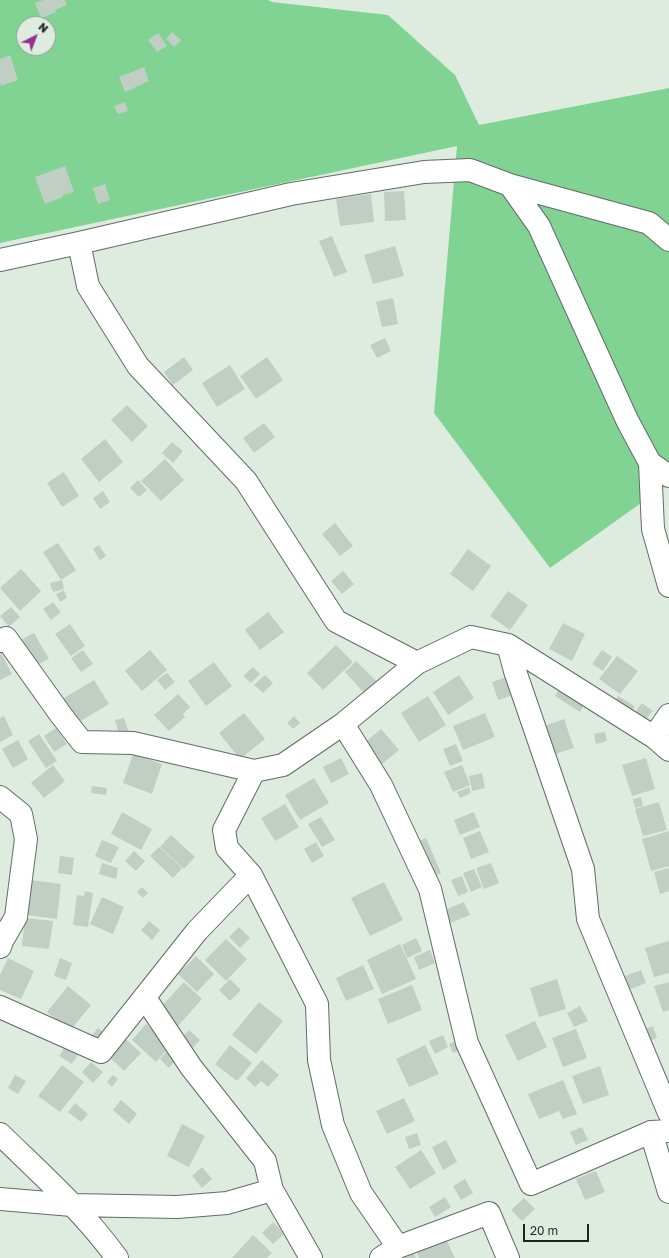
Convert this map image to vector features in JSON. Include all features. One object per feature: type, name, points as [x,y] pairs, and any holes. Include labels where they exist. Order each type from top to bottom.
[{"type":"street","points":[[0,260],[291,194],[424,172],[470,170],[510,185],[649,223],[669,240]]},
{"type":"street","points":[[510,185],[539,226],[627,420],[650,463],[653,529],[669,586]]},
{"type":"street","points":[[79,243],[88,286],[138,366],[246,481],[336,621],[417,663]]},
{"type":"street","points":[[650,463],[669,476]]},
{"type":"street","points":[[2,635],[82,742],[133,743],[254,771],[283,765],[343,724],[417,663],[471,637],[508,645],[661,744],[669,715]]},
{"type":"street","points":[[508,645],[515,671],[582,869],[588,919],[669,1113]]},
{"type":"street","points":[[343,724],[381,785],[430,889],[467,1043],[532,1184],[660,1132],[669,1192]]},
{"type":"street","points":[[254,771],[224,830],[227,848],[251,875],[317,1004],[319,1060],[333,1126],[361,1193],[389,1252],[489,1213],[508,1258]]},
{"type":"street","points":[[0,797],[21,814],[26,839],[16,917],[0,947]]},
{"type":"street","points":[[0,1007],[101,1052],[197,931],[251,875]]},
{"type":"street","points":[[145,998],[191,1067],[265,1161],[272,1190],[311,1258]]},
{"type":"street","points":[[0,1134],[72,1205],[117,1258]]},
{"type":"street","points":[[0,1200],[72,1205],[184,1206],[227,1202],[272,1190]]},
{"type":"green space","points":[[0,0],[268,0],[272,2],[388,15],[455,75],[479,125],[669,88],[669,483],[550,568],[434,413],[457,146],[0,243]]},
{"type":"building","points":[[43,0],[65,0],[67,5],[55,10],[56,12],[46,16],[40,16],[35,3]]},
{"type":"building","points":[[172,32],[181,40],[174,47],[166,39]]},
{"type":"building","points":[[158,33],[167,46],[157,52],[148,40]]},
{"type":"building","points":[[10,55],[18,80],[1,86],[0,59]]},
{"type":"building","points":[[144,67],[149,81],[125,92],[119,77]]},
{"type":"building","points":[[125,102],[128,111],[118,114],[114,106]]},
{"type":"building","points":[[65,166],[74,192],[63,195],[63,197],[45,204],[35,177]]},
{"type":"building","points":[[105,184],[110,200],[98,204],[93,188]]},
{"type":"building","points":[[404,191],[406,220],[385,221],[384,192]]},
{"type":"building","points":[[371,194],[374,222],[340,226],[336,199]]},
{"type":"building","points":[[332,236],[347,272],[334,277],[319,241]]},
{"type":"building","points":[[395,246],[404,276],[373,284],[364,255]]},
{"type":"building","points":[[393,298],[398,324],[382,327],[376,302]]},
{"type":"building","points":[[385,338],[391,351],[377,358],[370,345]]},
{"type":"building","points":[[184,357],[193,370],[173,385],[164,372]]},
{"type":"building","points":[[267,357],[283,380],[256,399],[240,376]]},
{"type":"building","points":[[230,365],[245,389],[217,407],[202,383]]},
{"type":"building","points":[[127,405],[148,426],[132,442],[111,420]]},
{"type":"building","points":[[264,423],[275,437],[254,453],[243,438]]},
{"type":"building","points":[[105,439],[123,462],[99,482],[81,459]]},
{"type":"building","points":[[172,442],[183,451],[173,463],[162,453]]},
{"type":"building","points":[[165,459],[184,480],[161,501],[141,481]]},
{"type":"building","points":[[64,472],[79,496],[62,507],[47,483]]},
{"type":"building","points":[[138,480],[147,490],[139,497],[130,488]]},
{"type":"building","points":[[103,491],[110,502],[100,509],[93,498]]},
{"type":"building","points":[[335,523],[353,546],[340,556],[322,534]]},
{"type":"building","points":[[58,543],[76,570],[61,580],[43,552]]},
{"type":"building","points":[[99,545],[106,556],[100,560],[93,549]]},
{"type":"building","points":[[468,549],[491,566],[473,591],[450,574]]},
{"type":"building","points":[[21,569],[41,591],[20,611],[0,588]]},
{"type":"building","points":[[343,571],[354,584],[342,594],[331,581]]},
{"type":"building","points":[[62,580],[64,589],[53,592],[50,583]]},
{"type":"building","points":[[64,590],[67,598],[60,602],[56,594]]},
{"type":"building","points":[[508,591],[528,605],[510,630],[490,616]]},
{"type":"building","points":[[53,602],[61,612],[51,620],[43,609]]},
{"type":"building","points":[[11,607],[20,617],[9,627],[0,616]]},
{"type":"building","points":[[268,612],[284,632],[260,650],[245,630]]},
{"type":"building","points":[[563,623],[585,634],[572,661],[549,649]]},
{"type":"building","points":[[70,624],[85,646],[71,656],[55,634]]},
{"type":"building","points":[[34,633],[49,659],[33,667],[19,641]]},
{"type":"building","points":[[336,645],[353,662],[323,690],[307,673]]},
{"type":"building","points":[[83,650],[93,664],[81,672],[71,658]]},
{"type":"building","points":[[150,650],[167,670],[142,691],[125,671]]},
{"type":"building","points":[[602,650],[612,657],[603,671],[592,664]]},
{"type":"building","points":[[0,651],[12,674],[0,680]]},
{"type":"building","points":[[617,656],[638,671],[620,694],[599,679]]},
{"type":"building","points":[[356,661],[377,682],[365,694],[345,672]]},
{"type":"building","points":[[214,662],[232,686],[206,706],[188,681]]},
{"type":"building","points":[[253,667],[260,674],[251,683],[243,676]]},
{"type":"building","points":[[167,673],[175,682],[165,690],[157,680]]},
{"type":"building","points":[[265,675],[273,683],[263,693],[254,685]]},
{"type":"building","points":[[459,675],[474,698],[448,715],[433,692]]},
{"type":"building","points":[[507,677],[513,695],[498,700],[492,682]]},
{"type":"building","points":[[94,680],[109,704],[74,725],[59,701]]},
{"type":"building","points":[[561,687],[586,702],[580,712],[555,696]]},
{"type":"building","points":[[178,694],[190,707],[183,714],[185,717],[169,731],[154,715]]},
{"type":"building","points":[[428,696],[446,725],[419,742],[401,713]]},
{"type":"building","points":[[618,696],[635,706],[630,713],[614,703]]},
{"type":"building","points":[[642,703],[653,711],[643,723],[633,715]]},
{"type":"building","points":[[244,713],[265,739],[240,759],[219,733]]},
{"type":"building","points":[[485,713],[495,737],[463,750],[453,726]]},
{"type":"building","points":[[4,716],[13,735],[0,742],[0,718]]},
{"type":"building","points":[[294,716],[300,723],[293,729],[287,723]]},
{"type":"building","points":[[124,718],[130,736],[121,739],[115,720]]},
{"type":"building","points":[[564,719],[574,748],[549,756],[539,728]]},
{"type":"building","points":[[56,728],[67,744],[54,752],[44,736]]},
{"type":"building","points":[[381,729],[399,750],[381,765],[364,743]]},
{"type":"building","points":[[605,732],[607,741],[596,744],[594,734]]},
{"type":"building","points":[[39,734],[57,761],[46,768],[28,741]]},
{"type":"building","points":[[18,740],[28,759],[13,768],[2,749]]},
{"type":"building","points":[[456,744],[463,761],[450,766],[443,749]]},
{"type":"building","points":[[133,754],[162,764],[152,794],[123,783]]},
{"type":"building","points":[[341,758],[349,774],[331,783],[323,767]]},
{"type":"building","points":[[646,758],[655,789],[632,796],[622,765]]},
{"type":"building","points":[[53,765],[65,781],[44,798],[31,783]]},
{"type":"building","points":[[462,765],[470,785],[453,792],[444,772]]},
{"type":"building","points":[[482,773],[485,788],[472,791],[469,776]]},
{"type":"building","points":[[314,778],[329,803],[300,820],[285,795]]},
{"type":"building","points":[[92,786],[107,788],[106,795],[91,793]]},
{"type":"building","points":[[469,787],[471,793],[460,798],[457,792]]},
{"type":"building","points":[[641,797],[643,806],[635,808],[633,799]]},
{"type":"building","points":[[659,802],[667,830],[643,836],[635,809]]},
{"type":"building","points":[[285,804],[299,827],[275,841],[261,818]]},
{"type":"building","points":[[122,812],[152,829],[141,850],[111,834]]},
{"type":"building","points":[[474,812],[480,827],[460,835],[454,820]]},
{"type":"building","points":[[321,817],[335,840],[322,847],[308,824]]},
{"type":"building","points":[[480,831],[489,852],[471,859],[463,838]]},
{"type":"building","points":[[669,831],[669,866],[651,871],[642,839]]},
{"type":"building","points":[[171,835],[195,857],[184,869],[160,847]]},
{"type":"building","points":[[426,838],[441,873],[429,878],[415,843]]},
{"type":"building","points":[[102,840],[119,847],[111,863],[95,856]]},
{"type":"building","points":[[316,842],[324,856],[312,863],[304,849]]},
{"type":"building","points":[[159,847],[182,868],[173,878],[150,856]]},
{"type":"building","points":[[134,851],[145,861],[136,871],[125,861]]},
{"type":"building","points":[[60,856],[74,858],[72,875],[58,873]]},
{"type":"building","points":[[102,863],[118,868],[116,879],[99,874]]},
{"type":"building","points":[[491,863],[499,883],[484,889],[476,868]]},
{"type":"building","points":[[669,868],[669,891],[660,894],[654,872]]},
{"type":"building","points":[[474,869],[482,887],[471,892],[463,873]]},
{"type":"building","points":[[462,876],[468,892],[458,896],[451,880]]},
{"type":"building","points":[[31,880],[61,884],[57,919],[26,915]]},
{"type":"building","points":[[384,882],[403,920],[370,936],[351,898]]},
{"type":"building","points":[[142,887],[148,893],[143,898],[137,892]]},
{"type":"building","points":[[85,891],[93,893],[88,927],[73,925],[77,895],[84,896]]},
{"type":"building","points":[[102,897],[124,907],[113,934],[90,924]]},
{"type":"building","points":[[464,902],[470,915],[445,925],[439,912]]},
{"type":"building","points":[[25,918],[53,921],[49,949],[22,946]]},
{"type":"building","points":[[149,921],[160,930],[152,940],[141,930]]},
{"type":"building","points":[[239,927],[250,938],[240,948],[229,937]]},
{"type":"building","points":[[416,938],[422,951],[407,958],[402,945]]},
{"type":"building","points":[[226,939],[247,959],[226,981],[205,960]]},
{"type":"building","points":[[669,941],[669,973],[654,977],[645,948]]},
{"type":"building","points":[[400,944],[416,979],[382,994],[367,960]]},
{"type":"building","points":[[430,950],[435,963],[419,970],[414,957]]},
{"type":"building","points":[[196,956],[214,974],[197,992],[178,974]]},
{"type":"building","points":[[8,958],[34,971],[21,999],[0,990],[0,975]]},
{"type":"building","points":[[60,958],[72,963],[66,980],[54,976]]},
{"type":"building","points":[[363,965],[374,989],[346,1001],[336,978]]},
{"type":"building","points":[[641,970],[646,983],[623,992],[617,979]]},
{"type":"building","points":[[230,979],[241,990],[230,1001],[219,990]]},
{"type":"building","points":[[557,979],[566,1009],[539,1017],[530,988]]},
{"type":"building","points":[[184,982],[202,999],[177,1027],[159,1009]]},
{"type":"building","points":[[669,982],[669,1010],[663,1012],[654,986]]},
{"type":"building","points":[[412,985],[422,1010],[388,1024],[378,999]]},
{"type":"building","points":[[68,986],[91,1005],[70,1031],[47,1012]]},
{"type":"building","points":[[259,1002],[283,1021],[256,1054],[232,1035]]},
{"type":"building","points":[[580,1006],[588,1021],[574,1027],[567,1013]]},
{"type":"building","points":[[535,1021],[547,1047],[518,1061],[505,1035]]},
{"type":"building","points":[[146,1024],[170,1046],[156,1062],[132,1040]]},
{"type":"building","points":[[653,1026],[657,1038],[644,1043],[640,1031]]},
{"type":"building","points":[[98,1028],[108,1036],[98,1048],[88,1040]]},
{"type":"building","points":[[576,1029],[587,1058],[563,1067],[552,1038]]},
{"type":"building","points":[[189,1030],[200,1040],[192,1049],[181,1038]]},
{"type":"building","points":[[443,1035],[448,1047],[435,1054],[429,1041]]},
{"type":"building","points":[[123,1037],[141,1053],[124,1071],[107,1055]]},
{"type":"building","points":[[461,1038],[466,1048],[453,1053],[449,1044]]},
{"type":"building","points":[[66,1045],[79,1053],[72,1064],[59,1056]]},
{"type":"building","points":[[230,1045],[252,1063],[237,1081],[215,1064]]},
{"type":"building","points":[[425,1045],[439,1074],[409,1087],[396,1059]]},
{"type":"building","points":[[169,1049],[179,1057],[169,1068],[160,1059]]},
{"type":"building","points":[[262,1060],[279,1075],[268,1087],[261,1081],[255,1087],[246,1078]]},
{"type":"building","points":[[91,1062],[103,1072],[93,1083],[82,1072]]},
{"type":"building","points":[[62,1065],[84,1082],[60,1112],[38,1096]]},
{"type":"building","points":[[600,1066],[609,1095],[583,1104],[572,1076]]},
{"type":"building","points":[[15,1075],[26,1081],[18,1094],[8,1088]]},
{"type":"building","points":[[113,1075],[118,1079],[112,1087],[107,1082]]},
{"type":"building","points":[[563,1080],[577,1114],[563,1119],[559,1111],[539,1119],[528,1094]]},
{"type":"building","points":[[404,1098],[415,1121],[387,1134],[376,1111]]},
{"type":"building","points":[[121,1100],[137,1114],[129,1124],[113,1110]]},
{"type":"building","points":[[75,1103],[88,1114],[81,1122],[68,1112]]},
{"type":"building","points":[[182,1124],[205,1136],[189,1167],[167,1156]]},
{"type":"building","points":[[582,1127],[588,1140],[576,1145],[570,1132]]},
{"type":"building","points":[[417,1133],[421,1145],[409,1149],[405,1137]]},
{"type":"building","points":[[446,1140],[457,1162],[443,1170],[432,1147]]},
{"type":"building","points":[[421,1150],[436,1173],[410,1189],[395,1167]]},
{"type":"building","points":[[202,1167],[212,1179],[202,1188],[192,1176]]},
{"type":"building","points":[[596,1171],[605,1192],[585,1200],[576,1179]]},
{"type":"building","points":[[465,1179],[473,1193],[461,1200],[453,1186]]},
{"type":"building","points":[[445,1197],[451,1207],[435,1217],[429,1207]]},
{"type":"building","points":[[524,1198],[535,1209],[522,1221],[511,1210]]},
{"type":"building","points":[[273,1222],[284,1234],[273,1244],[262,1233]]},
{"type":"building","points":[[253,1235],[272,1253],[267,1258],[232,1258]]},
{"type":"building","points":[[445,1237],[455,1258],[419,1258],[416,1251]]},
{"type":"building","points":[[412,1250],[416,1258],[394,1258]]}]
